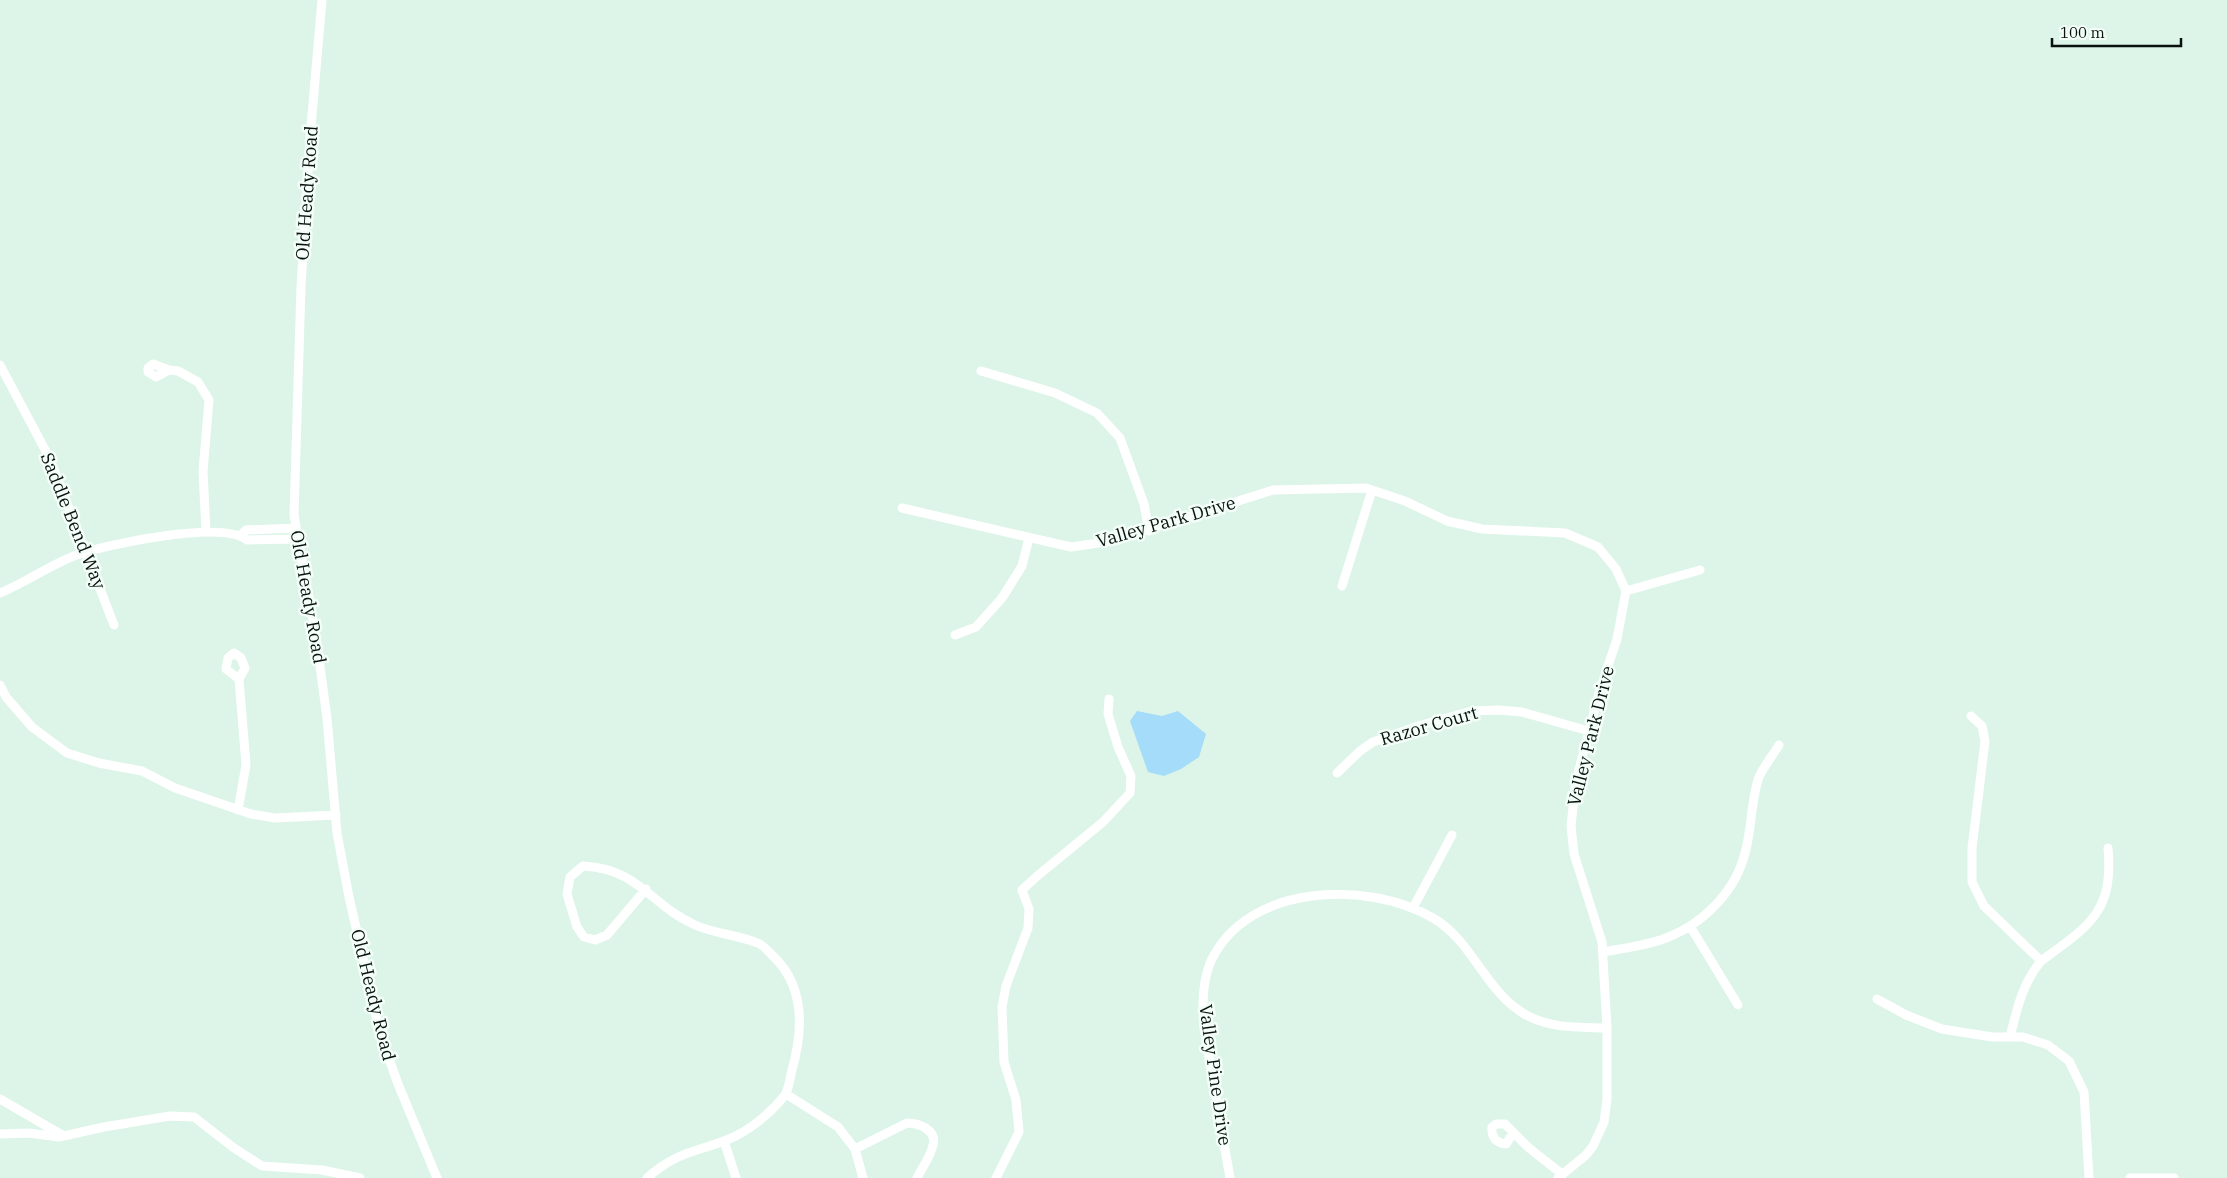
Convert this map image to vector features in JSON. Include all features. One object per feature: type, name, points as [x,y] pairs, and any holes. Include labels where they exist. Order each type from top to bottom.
[{"type":"street","name":"Old Heady Road","points":[[322,0],[310,138],[301,287],[294,515],[316,637],[327,718],[340,854],[349,897],[380,1033],[398,1084],[437,1178]]},
{"type":"street","name":"Saddle Bend Way","points":[[0,365],[50,459],[66,496],[85,553],[114,625]]},
{"type":"street","points":[[170,370],[178,371],[198,382],[209,400],[203,471],[206,532]]},
{"type":"street","points":[[981,371],[1055,393],[1097,413],[1120,438],[1144,504],[1149,531]]},
{"type":"street","name":"Valley Park Drive","points":[[902,508],[1071,546],[1112,541],[1149,531],[1273,490],[1366,488],[1405,501],[1447,521],[1482,529],[1565,533],[1598,546],[1616,569],[1626,591],[1617,640],[1576,781],[1571,826],[1574,854],[1602,942],[1607,1028],[1607,1099],[1604,1122],[1593,1146],[1586,1155],[1560,1176]]},
{"type":"street","points":[[1342,586],[1372,490]]},
{"type":"street","points":[[241,535],[246,530],[296,528]]},
{"type":"street","points":[[0,593],[85,553],[149,538],[206,532],[241,535],[247,540],[298,539]]},
{"type":"street","points":[[955,635],[976,627],[1002,598],[1022,566],[1030,538]]},
{"type":"street","points":[[1626,591],[1700,570]]},
{"type":"street","points":[[238,810],[246,765],[239,679]]},
{"type":"street","points":[[0,685],[6,698],[32,727],[67,753],[99,763],[142,771],[175,788],[238,810],[275,818],[336,815]]},
{"type":"street","points":[[996,1178],[1019,1132],[1016,1100],[1004,1062],[1002,1007],[1006,986],[1024,942],[1029,923],[1029,909],[1022,890],[1103,822],[1130,793],[1131,776],[1108,714],[1109,699]]},
{"type":"street","name":"Razor Court","points":[[1337,773],[1360,751],[1373,742],[1428,723],[1472,711],[1499,710],[1522,712],[1589,731]]},
{"type":"street","points":[[1972,716],[1982,726],[1985,741],[1972,848],[1972,882],[1984,906],[2041,961]]},
{"type":"street","points":[[1603,952],[1655,942],[1690,926],[1716,906],[1736,877],[1746,849],[1758,780],[1780,745]]},
{"type":"street","points":[[1413,908],[1452,835]]},
{"type":"street","points":[[2010,1037],[2022,990],[2041,961],[2082,930],[2099,910],[2107,892],[2110,870],[2108,848]]},
{"type":"street","points":[[646,889],[606,935],[595,940],[584,937],[577,928],[567,894],[570,877],[583,866],[600,867],[619,873],[646,889],[664,905],[695,925],[762,945],[786,968],[798,993],[799,1035],[786,1094],[763,1118],[724,1141],[684,1153],[648,1178]]},
{"type":"street","name":"Valley Pine Drive","points":[[1230,1178],[1203,1010],[1208,971],[1217,952],[1244,921],[1268,907],[1284,902],[1324,896],[1352,895],[1385,899],[1413,908],[1432,917],[1450,930],[1472,955],[1492,984],[1504,997],[1526,1014],[1555,1026],[1607,1028]]},
{"type":"street","points":[[1690,926],[1738,1005]]},
{"type":"street","points":[[1877,999],[1942,1029],[1963,1034],[2024,1037],[2048,1045],[2069,1061],[2084,1092],[2089,1178]]},
{"type":"street","points":[[786,1094],[838,1127],[855,1149],[863,1178]]},
{"type":"street","points":[[0,1098],[64,1136]]},
{"type":"street","points":[[0,1134],[29,1132],[64,1136],[170,1116],[194,1117],[234,1148],[262,1166],[322,1170],[360,1178]]},
{"type":"street","points":[[855,1149],[907,1124],[916,1123],[926,1127],[932,1134],[934,1144],[917,1178]]},
{"type":"street","points":[[1514,1133],[1560,1176]]},
{"type":"street","points":[[724,1141],[736,1178]]},
{"type":"street","points":[[2130,1178],[2174,1178]]},
{"type":"water","points":[[1137,711],[1162,716],[1178,711],[1206,734],[1199,757],[1181,769],[1164,776],[1148,772],[1130,721]]}]
